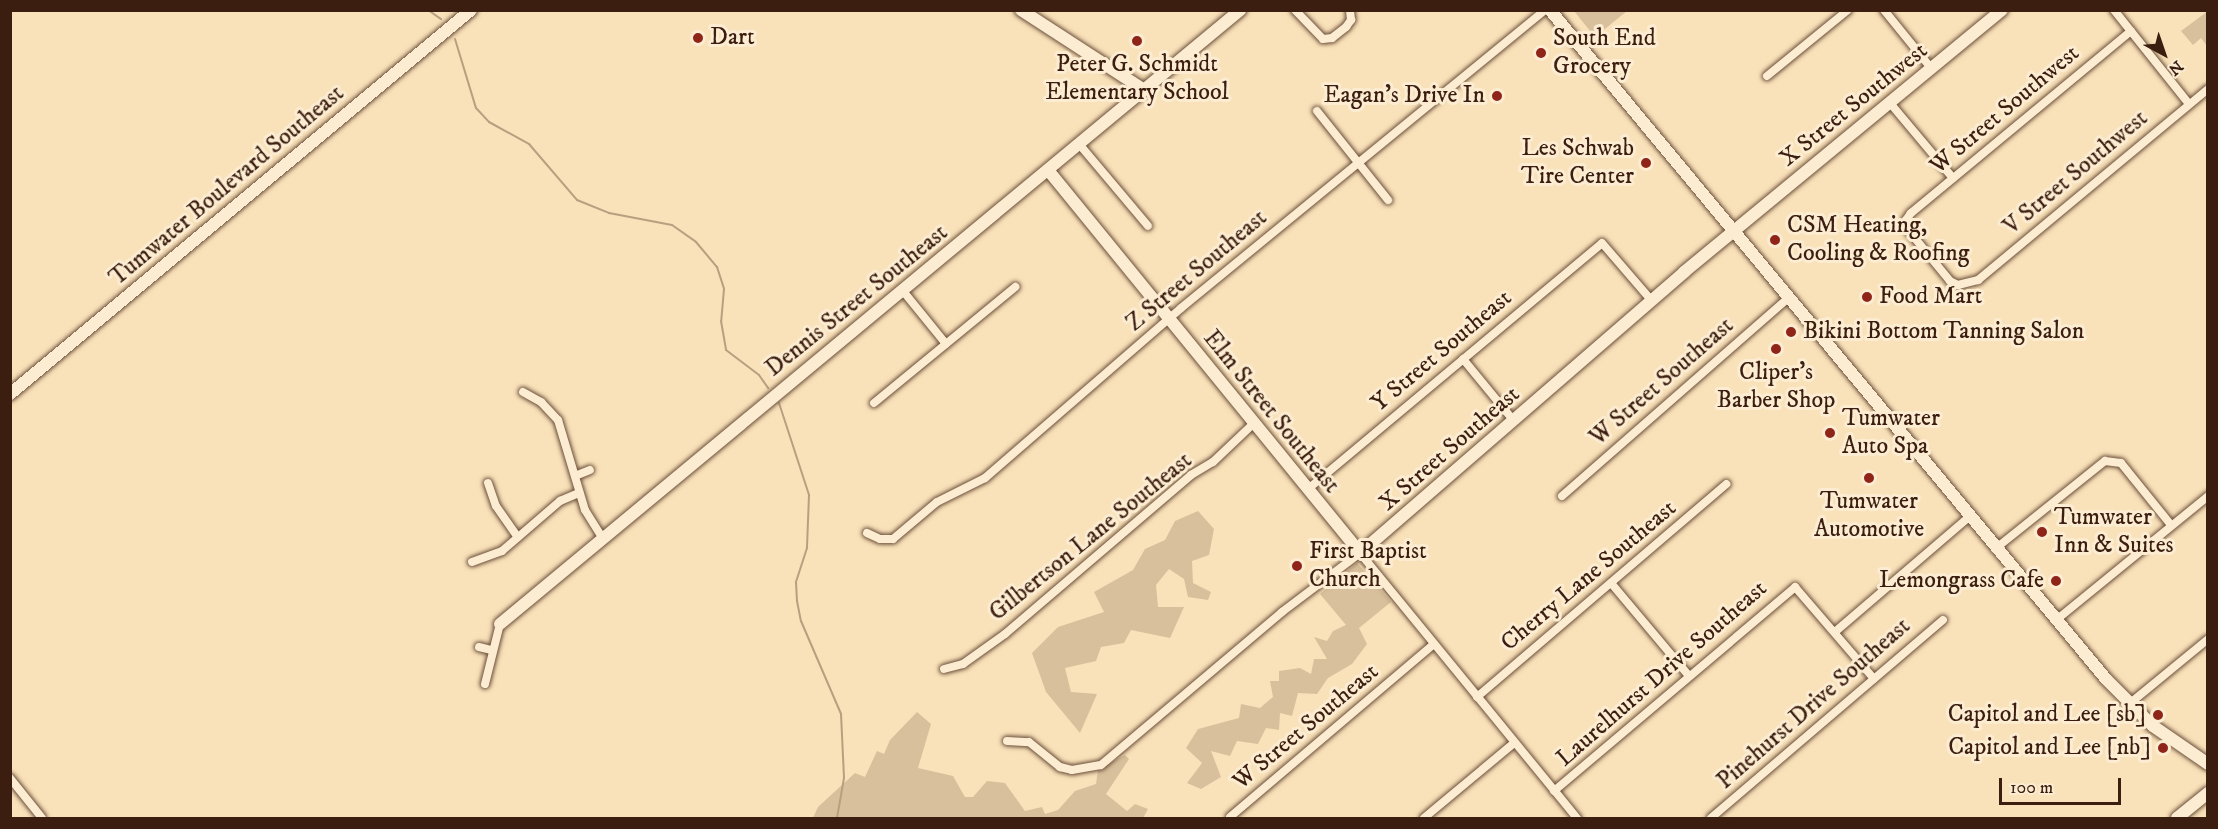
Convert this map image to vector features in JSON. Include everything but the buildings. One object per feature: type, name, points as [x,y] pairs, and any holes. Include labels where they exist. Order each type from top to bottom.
[{"type":"street","name":"Tumwater Boulevard Southeast","points":[[10,394],[471,10]]},
{"type":"street","points":[[1021,10],[1144,90]]},
{"type":"street","name":"Dennis Street Southeast","points":[[500,624],[1240,10]]},
{"type":"street","points":[[1295,10],[1323,39],[1332,38],[1346,27],[1351,20],[1350,10]]},
{"type":"street","name":"Z Street Southeast","points":[[867,533],[880,539],[893,539],[937,502],[985,478],[1169,319],[1358,161],[1545,10]]},
{"type":"street","points":[[1551,10],[2055,621],[2125,700],[2208,764]]},
{"type":"street","points":[[1767,76],[1848,10]]},
{"type":"street","points":[[1884,10],[1931,68]]},
{"type":"street","name":"X Street Southwest","points":[[1733,232],[2002,10]]},
{"type":"street","points":[[2114,10],[2189,104]]},
{"type":"street","name":"W Street Southwest","points":[[1906,220],[1953,178],[2131,31]]},
{"type":"street","name":"V Street Southwest","points":[[1906,220],[1909,231],[1950,281],[1968,284],[1978,280],[2208,89]]},
{"type":"street","points":[[1890,103],[1953,178]]},
{"type":"street","points":[[1317,111],[1388,200]]},
{"type":"street","points":[[1079,144],[1148,226]]},
{"type":"street","name":"Elm Street Southeast","points":[[1048,170],[1577,819]]},
{"type":"street","name":"X Street Southeast","points":[[1007,741],[1029,742],[1060,767],[1072,770],[1109,760],[1282,612],[1360,553],[1733,232]]},
{"type":"street","name":"Y Street Southeast","points":[[1308,489],[1602,243],[1652,301]]},
{"type":"street","points":[[874,403],[1015,287]]},
{"type":"street","points":[[903,291],[946,344]]},
{"type":"street","name":"W Street Southeast","points":[[1562,496],[1788,298]]},
{"type":"street","points":[[1463,359],[1514,421]]},
{"type":"street","points":[[523,393],[544,404],[558,420],[588,518],[603,539]]},
{"type":"street","name":"Gilbertson Lane Southeast","points":[[944,669],[963,664],[1005,634],[1191,475],[1214,462],[1253,424]]},
{"type":"street","points":[[1995,549],[2099,465],[2114,460],[2172,525]]},
{"type":"street","points":[[575,476],[590,470]]},
{"type":"street","points":[[488,483],[496,506],[518,537]]},
{"type":"street","name":"Cherry Lane Southeast","points":[[1478,697],[1726,484]]},
{"type":"street","points":[[472,562],[493,556],[560,501],[579,493]]},
{"type":"street","points":[[2055,621],[2208,496]]},
{"type":"street","points":[[1874,679],[1836,631],[1969,517]]},
{"type":"street","points":[[1611,583],[1689,676]]},
{"type":"street","name":"Laurelhurst Drive Southeast","points":[[1554,791],[1795,587],[1836,631]]},
{"type":"street","name":"Pinehurst Drive Southeast","points":[[1711,819],[1943,620]]},
{"type":"street","points":[[485,684],[491,650],[500,624]]},
{"type":"street","points":[[2125,700],[2208,639]]},
{"type":"street","name":"W Street Southeast","points":[[1230,817],[1434,644]]},
{"type":"street","points":[[480,647],[491,650]]},
{"type":"street","points":[[1424,819],[1514,742]]},
{"type":"street","points":[[10,778],[42,819]]},
{"type":"street","points":[[2178,819],[2208,793]]},
{"type":"shaded area","points":[[1574,11],[1627,11],[1595,37]]},
{"type":"shaded area","points":[[2208,11],[2207,46],[2201,38],[2193,45],[2181,31]]},
{"type":"shaded area","points":[[1198,511],[1214,529],[1209,555],[1192,561],[1193,583],[1211,592],[1208,600],[1188,597],[1184,579],[1169,569],[1156,585],[1158,607],[1184,607],[1170,638],[1131,630],[1124,643],[1101,647],[1096,661],[1065,668],[1071,692],[1097,694],[1080,733],[1046,692],[1032,653],[1058,627],[1104,612],[1094,592],[1133,570],[1145,549],[1165,540],[1175,521]]},
{"type":"shaded area","points":[[1357,563],[1391,602],[1359,628],[1367,644],[1352,664],[1328,678],[1317,694],[1298,693],[1292,716],[1280,713],[1279,730],[1266,728],[1258,744],[1237,741],[1230,756],[1211,751],[1221,777],[1201,789],[1187,783],[1202,763],[1186,748],[1198,729],[1239,718],[1241,704],[1260,708],[1273,697],[1270,681],[1279,681],[1279,671],[1300,668],[1311,674],[1314,659],[1327,659],[1314,637],[1327,641],[1333,631],[1346,625],[1320,594]]},
{"type":"shaded area","points":[[917,712],[931,724],[918,768],[953,776],[965,797],[973,797],[987,781],[1005,783],[1025,811],[1042,807],[1045,814],[1058,810],[1075,791],[1096,784],[1098,770],[1125,755],[1129,759],[1106,794],[1127,811],[1135,804],[1148,809],[1143,818],[813,818],[818,807],[855,773],[865,777],[877,751],[884,754],[890,740]]},
{"type":"waterway","points":[[428,10],[441,19]]},
{"type":"waterway","points":[[455,39],[476,108],[489,122],[529,144],[577,200],[609,213],[672,225],[696,242],[717,267],[724,289],[721,321],[726,350],[759,375],[768,388]]},
{"type":"waterway","points":[[779,403],[809,495],[807,548],[796,582],[797,601],[801,621],[841,714],[844,778],[837,818]]},
{"type":"place","name":"Dart","points":[[698,38]]},
{"type":"place","name":"Peter G. Schmidt Elementary School","points":[[1137,41]]},
{"type":"place","name":"South End Grocery","points":[[1541,53]]},
{"type":"place","name":"Eagan's Drive In","points":[[1497,96]]},
{"type":"place","name":"Les Schwab Tire Center","points":[[1646,163]]},
{"type":"place","name":"CSM Heating, Cooling & Roofing","points":[[1775,240]]},
{"type":"place","name":"Food Mart","points":[[1867,297]]},
{"type":"place","name":"Bikini Bottom Tanning Salon","points":[[1791,332]]},
{"type":"place","name":"Cliper's Barber Shop","points":[[1776,349]]},
{"type":"place","name":"Tumwater Auto Spa","points":[[1830,433]]},
{"type":"place","name":"Tumwater Automotive","points":[[1869,478]]},
{"type":"place","name":"Tumwater Inn & Suites","points":[[2042,532]]},
{"type":"place","name":"First Baptist Church","points":[[1297,566]]},
{"type":"place","name":"Lemongrass Cafe","points":[[2056,581]]},
{"type":"place","name":"Capitol and Lee [sb]","points":[[2158,715]]},
{"type":"place","name":"Capitol and Lee [nb]","points":[[2163,748]]}]
